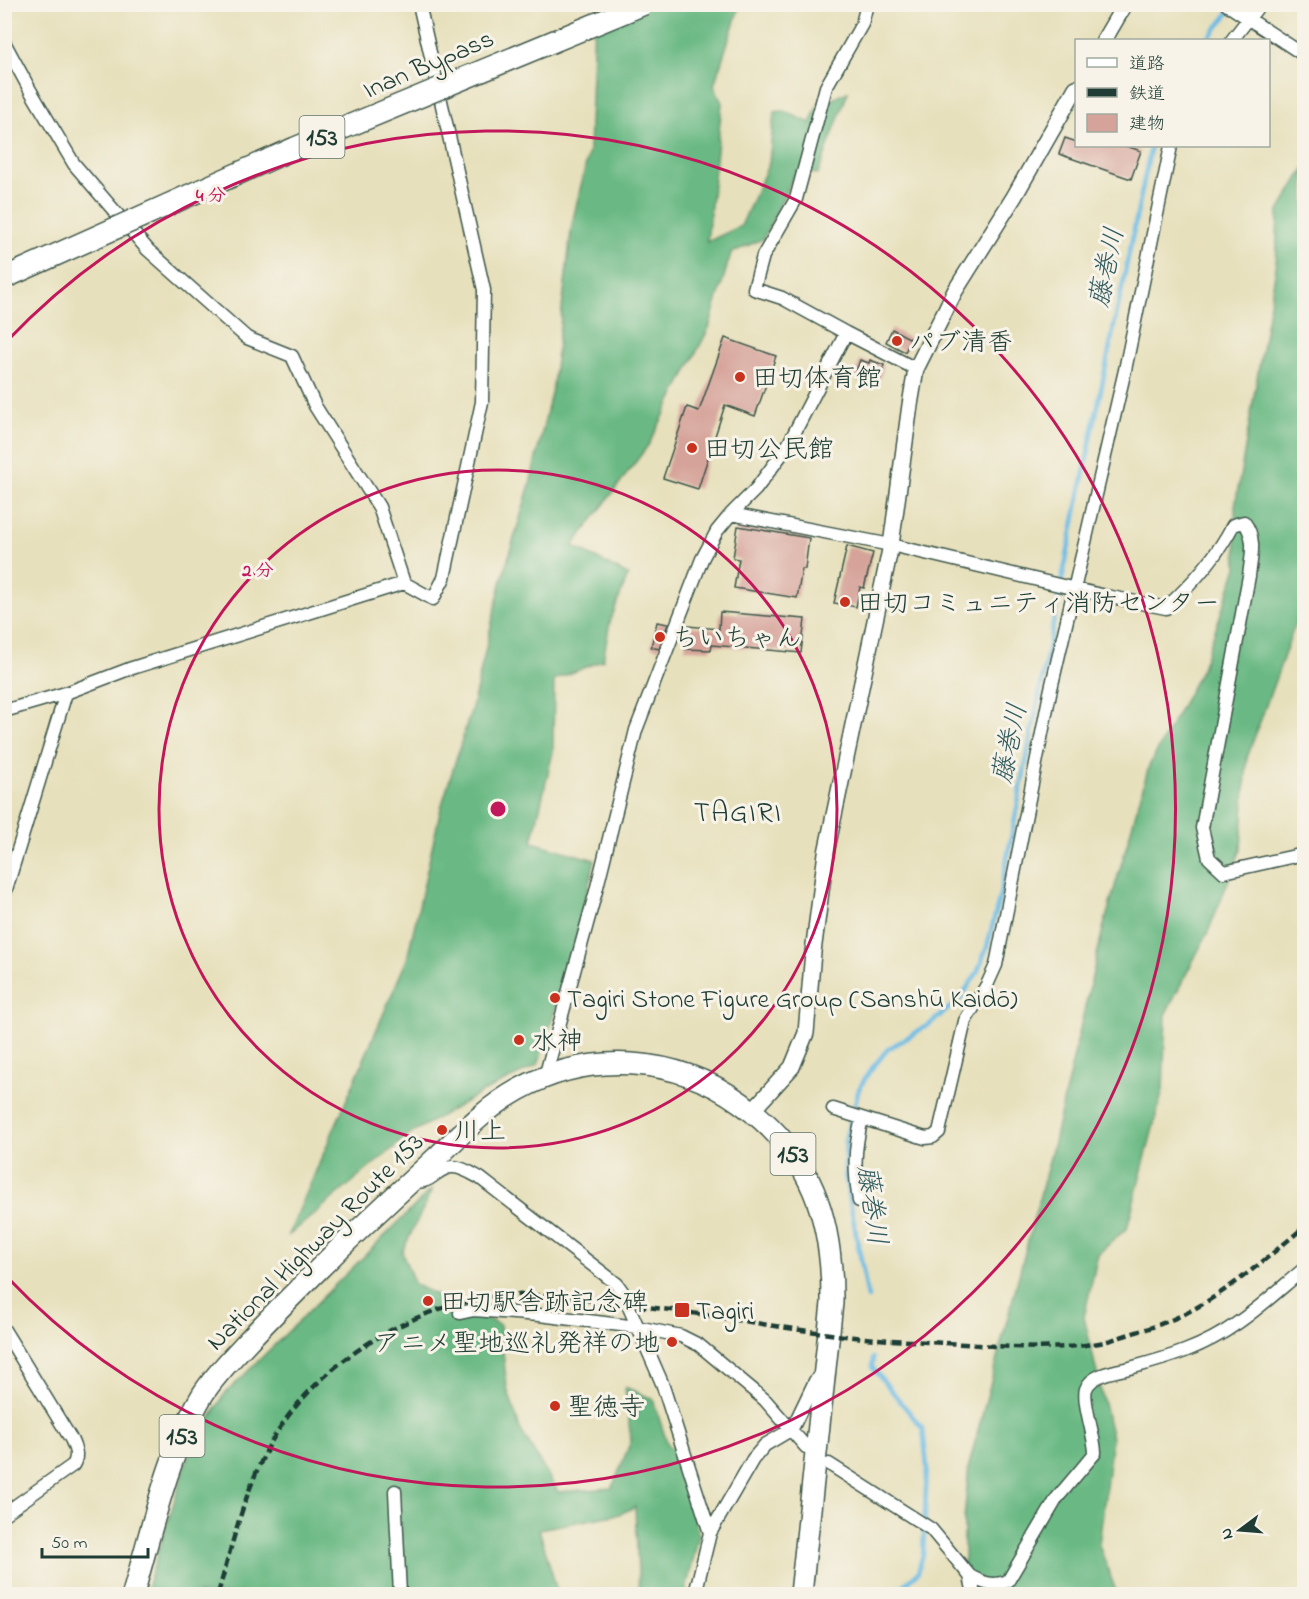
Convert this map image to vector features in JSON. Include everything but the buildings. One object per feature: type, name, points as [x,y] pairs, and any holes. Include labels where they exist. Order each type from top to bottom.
[{"type":"highway","name":"Inan Bypass","points":[[4,278],[295,148],[644,4]]},
{"type":"highway","name":"National Highway Route 153","points":[[132,1594],[176,1452],[189,1420],[205,1390],[281,1305],[478,1119],[517,1090],[545,1077],[575,1068],[613,1062],[657,1065],[709,1084],[729,1094],[752,1111],[778,1135],[790,1150],[810,1183],[821,1211],[828,1234],[832,1268],[832,1304],[801,1594]]},
{"type":"street","points":[[4,42],[74,164],[148,250],[247,338],[292,356],[315,406],[379,507],[404,583],[433,599],[444,578],[482,402],[484,290],[418,4]]},
{"type":"street","points":[[867,4],[862,24],[826,87],[796,199],[763,256],[754,289],[782,298],[916,369]]},
{"type":"street","points":[[1105,39],[1125,4]]},
{"type":"street","points":[[1226,4],[1305,56]]},
{"type":"street","points":[[1233,39],[1260,4]]},
{"type":"street","points":[[752,1111],[792,1067],[806,1033],[813,952],[826,853],[891,545],[909,405],[916,369],[955,291],[1014,197],[1075,91]]},
{"type":"street","points":[[838,1111],[924,1138],[933,1137],[939,1132],[965,1021],[987,985],[996,965],[1050,693],[1125,370],[1171,147]]},
{"type":"street","points":[[545,1077],[596,891],[636,730],[702,559],[717,531],[756,489],[788,447],[846,333]]},
{"type":"street","points":[[731,514],[891,545],[1101,595],[1166,608],[1182,594],[1222,548],[1233,525],[1244,522],[1252,532],[1249,576],[1202,828],[1209,858],[1224,872],[1305,854]]},
{"type":"street","points":[[4,711],[66,693],[129,669],[404,583]]},
{"type":"street","points":[[4,897],[66,693]]},
{"type":"street","points":[[859,1201],[854,1174],[860,1118]]},
{"type":"street","points":[[412,1181],[423,1182],[453,1167],[480,1178],[617,1284],[662,1383],[710,1533]]},
{"type":"street","points":[[829,1464],[931,1528],[970,1576],[984,1584],[1008,1581],[1057,1498],[1095,1453],[1086,1389],[1095,1378],[1173,1357],[1206,1342],[1237,1324],[1305,1269]]},
{"type":"street","points":[[460,1313],[474,1310],[539,1315],[637,1327],[681,1336],[699,1345],[765,1400],[806,1447]]},
{"type":"street","points":[[4,1330],[76,1450],[76,1460],[73,1465],[4,1514]]},
{"type":"street","points":[[695,1594],[710,1533],[753,1459],[765,1445],[792,1429],[815,1381],[825,1373]]},
{"type":"street","points":[[395,1491],[400,1594]]},
{"type":"street","points":[[970,1576],[974,1594]]},
{"type":"green space","points":[[604,5],[740,5],[714,85],[722,103],[707,242],[741,226],[769,163],[774,112],[784,111],[810,123],[818,105],[848,92],[818,174],[796,171],[763,239],[731,253],[709,328],[649,444],[573,546],[628,575],[610,622],[603,660],[554,680],[553,752],[532,842],[595,860],[571,958],[538,1065],[481,1093],[411,1133],[288,1236],[407,959],[441,808],[473,704],[501,583],[530,484],[553,385],[572,224],[589,151],[594,20]]},
{"type":"green space","points":[[1304,169],[1304,600],[1247,758],[1241,849],[1208,932],[1166,1013],[1163,1090],[1127,1228],[1098,1254],[1084,1317],[1112,1438],[1099,1545],[1117,1594],[964,1594],[964,1520],[969,1465],[1054,1142],[1103,929],[1149,766],[1202,668],[1237,567],[1235,506],[1276,268],[1278,213]]},
{"type":"green space","points":[[433,1188],[402,1252],[415,1285],[500,1325],[507,1388],[520,1429],[558,1492],[612,1488],[631,1441],[625,1387],[653,1399],[668,1446],[675,1449],[699,1535],[685,1594],[639,1594],[635,1507],[620,1514],[539,1529],[558,1594],[145,1594],[188,1458],[223,1396]]},
{"type":"waterway","name":"藤巻川","points":[[1208,39],[1231,10]]},
{"type":"waterway","name":"藤巻川","points":[[868,1298],[845,1174],[846,1136],[859,1089],[869,1072],[888,1049],[930,1024],[960,999],[977,973],[987,947],[1000,895],[1151,147]]},
{"type":"waterway","name":"藤巻川","points":[[873,1358],[872,1367],[923,1429],[927,1467],[923,1554],[918,1572],[895,1594]]},
{"type":"railway","points":[[218,1594],[241,1514],[256,1473],[274,1437],[292,1411],[314,1386],[367,1344],[396,1327],[458,1303],[506,1295],[538,1295],[668,1310],[853,1337],[1049,1348],[1107,1341],[1168,1321],[1190,1311],[1235,1283],[1304,1227]]},
{"type":"place","name":"パブ清香","points":[[897,341]]},
{"type":"place","name":"田切体育館","points":[[740,377]]},
{"type":"place","name":"田切公民館","points":[[692,448]]},
{"type":"place","name":"田切コミュニティ消防センター","points":[[845,602]]},
{"type":"place","name":"ちいちゃん","points":[[660,637]]},
{"type":"place","name":"Tagiri Stone Figure Group (Sanshū Kaidō)","points":[[555,998]]},
{"type":"place","name":"水神","points":[[519,1040]]},
{"type":"place","name":"川上","points":[[442,1130]]},
{"type":"place","name":"田切駅舎跡記念碑","points":[[428,1301]]},
{"type":"place","name":"Tagiri","points":[[682,1310]]},
{"type":"place","name":"アニメ聖地巡礼発祥の地","points":[[672,1342]]},
{"type":"place","name":"聖徳寺","points":[[555,1406]]},
{"type":"district","name":"TAGIRI","points":[[738,811]]}]
